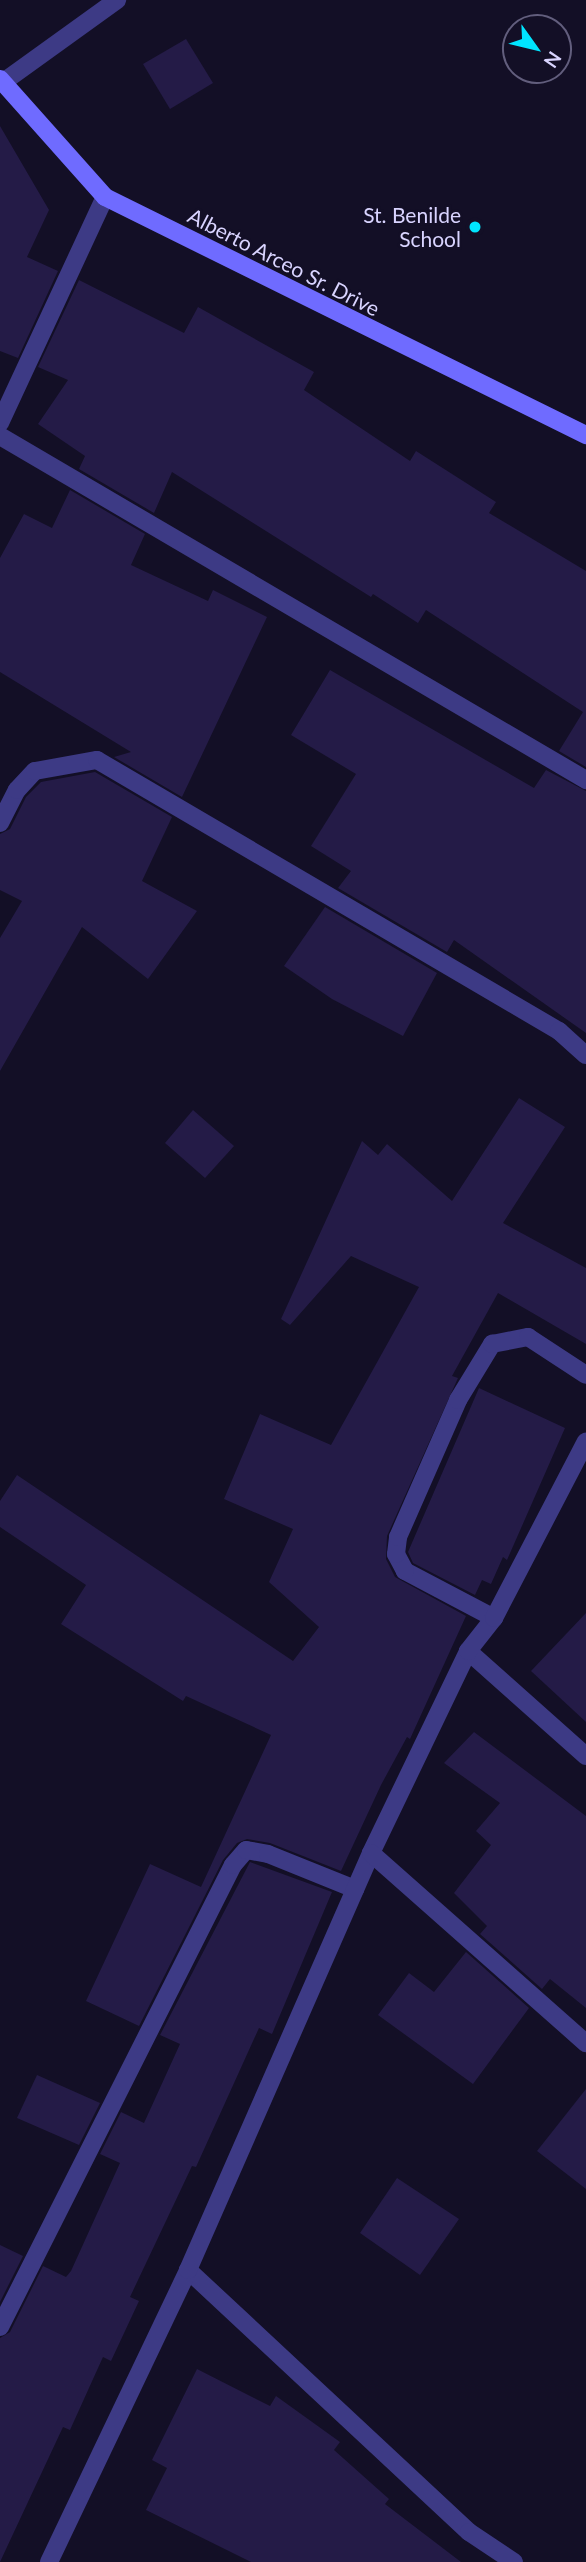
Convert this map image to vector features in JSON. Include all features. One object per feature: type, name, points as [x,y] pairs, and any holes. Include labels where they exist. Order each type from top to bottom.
[{"type":"street","points":[[1,81],[117,0]]},
{"type":"street","name":"Alberto Arceo Sr. Drive","points":[[1,81],[105,197],[586,435]]},
{"type":"street","points":[[0,423],[105,197]]},
{"type":"street","points":[[0,436],[586,780]]},
{"type":"street","points":[[0,823],[17,790],[35,771],[97,760],[559,1031],[586,1055]]},
{"type":"street","points":[[494,1618],[405,1571],[396,1554],[398,1537],[458,1400],[492,1344],[528,1337],[586,1375]]},
{"type":"street","points":[[48,2562],[188,2270],[371,1853],[468,1651],[494,1618],[584,1454]]},
{"type":"street","points":[[468,1651],[586,1756]]},
{"type":"street","points":[[0,2327],[239,1858],[246,1850],[268,1854],[355,1889]]},
{"type":"street","points":[[371,1853],[586,2043]]},
{"type":"street","points":[[188,2270],[469,2532],[514,2562]]},
{"type":"building","points":[[186,39],[213,83],[170,109],[143,64]]},
{"type":"building","points":[[0,126],[49,210],[27,257],[58,271],[18,358],[0,351]]},
{"type":"building","points":[[79,280],[184,333],[198,307],[314,372],[304,390],[410,461],[416,451],[496,502],[489,513],[586,571],[586,767],[559,751],[583,712],[426,610],[418,623],[373,594],[371,597],[172,472],[154,513],[79,469],[85,456],[38,424],[68,380],[38,367]]},
{"type":"building","points":[[70,490],[145,534],[131,565],[208,601],[213,590],[267,617],[182,797],[114,757],[131,752],[0,672],[0,558],[24,514],[52,528]]},
{"type":"building","points":[[330,670],[534,788],[546,770],[586,791],[586,1033],[454,940],[447,952],[338,888],[351,871],[311,846],[356,774],[291,735]]},
{"type":"building","points":[[95,772],[172,817],[142,881],[197,911],[148,979],[82,927],[0,1071],[0,938],[22,901],[0,890],[0,834],[10,829],[26,797],[41,782]]},
{"type":"building","points":[[325,907],[437,973],[403,1036],[332,999],[284,966]]},
{"type":"building","points":[[519,1098],[565,1127],[503,1223],[586,1268],[586,1344],[498,1293],[452,1376],[458,1378],[387,1536],[386,1559],[395,1577],[466,1616],[410,1739],[407,1737],[381,1785],[341,1871],[270,1843],[247,1839],[237,1843],[223,1860],[139,2026],[86,2001],[150,1864],[201,1887],[271,1735],[186,1696],[183,1701],[61,1624],[86,1585],[0,1527],[0,1501],[17,1475],[293,1661],[319,1627],[269,1582],[293,1529],[224,1499],[260,1414],[331,1445],[419,1287],[351,1256],[290,1325],[281,1319],[362,1141],[378,1155],[387,1144],[452,1201]]},
{"type":"building","points":[[193,1110],[234,1146],[205,1178],[165,1143]]},
{"type":"building","points":[[479,1388],[565,1428],[507,1560],[503,1557],[491,1584],[482,1580],[475,1595],[413,1563],[408,1552]]},
{"type":"building","points":[[586,1613],[586,1722],[531,1671]]},
{"type":"building","points":[[474,1732],[586,1816],[586,2008],[550,1979],[542,1989],[480,1934],[487,1926],[454,1893],[491,1845],[476,1831],[500,1803],[444,1763]]},
{"type":"building","points":[[250,1862],[332,1892],[272,2034],[259,2028],[196,2167],[192,2166],[130,2297],[139,2301],[111,2361],[103,2357],[70,2430],[63,2427],[0,2562],[0,2338],[10,2332],[43,2266],[66,2277],[71,2271],[120,2163],[100,2154],[121,2112],[144,2123],[180,2044],[160,2035]]},
{"type":"building","points":[[466,1952],[529,2008],[473,2084],[378,2015],[409,1973],[434,1992]]},
{"type":"building","points":[[37,2075],[100,2103],[79,2145],[17,2118]]},
{"type":"building","points":[[586,2089],[586,2189],[537,2151]]},
{"type":"building","points":[[397,2178],[459,2219],[420,2275],[360,2233]]},
{"type":"building","points":[[0,2245],[23,2256],[0,2302]]},
{"type":"building","points":[[197,2369],[270,2406],[276,2396],[340,2442],[334,2450],[389,2499],[385,2504],[461,2562],[251,2562],[146,2510],[167,2468],[152,2460]]},
{"type":"place","name":"St. Benilde School","points":[[475,227]]}]
